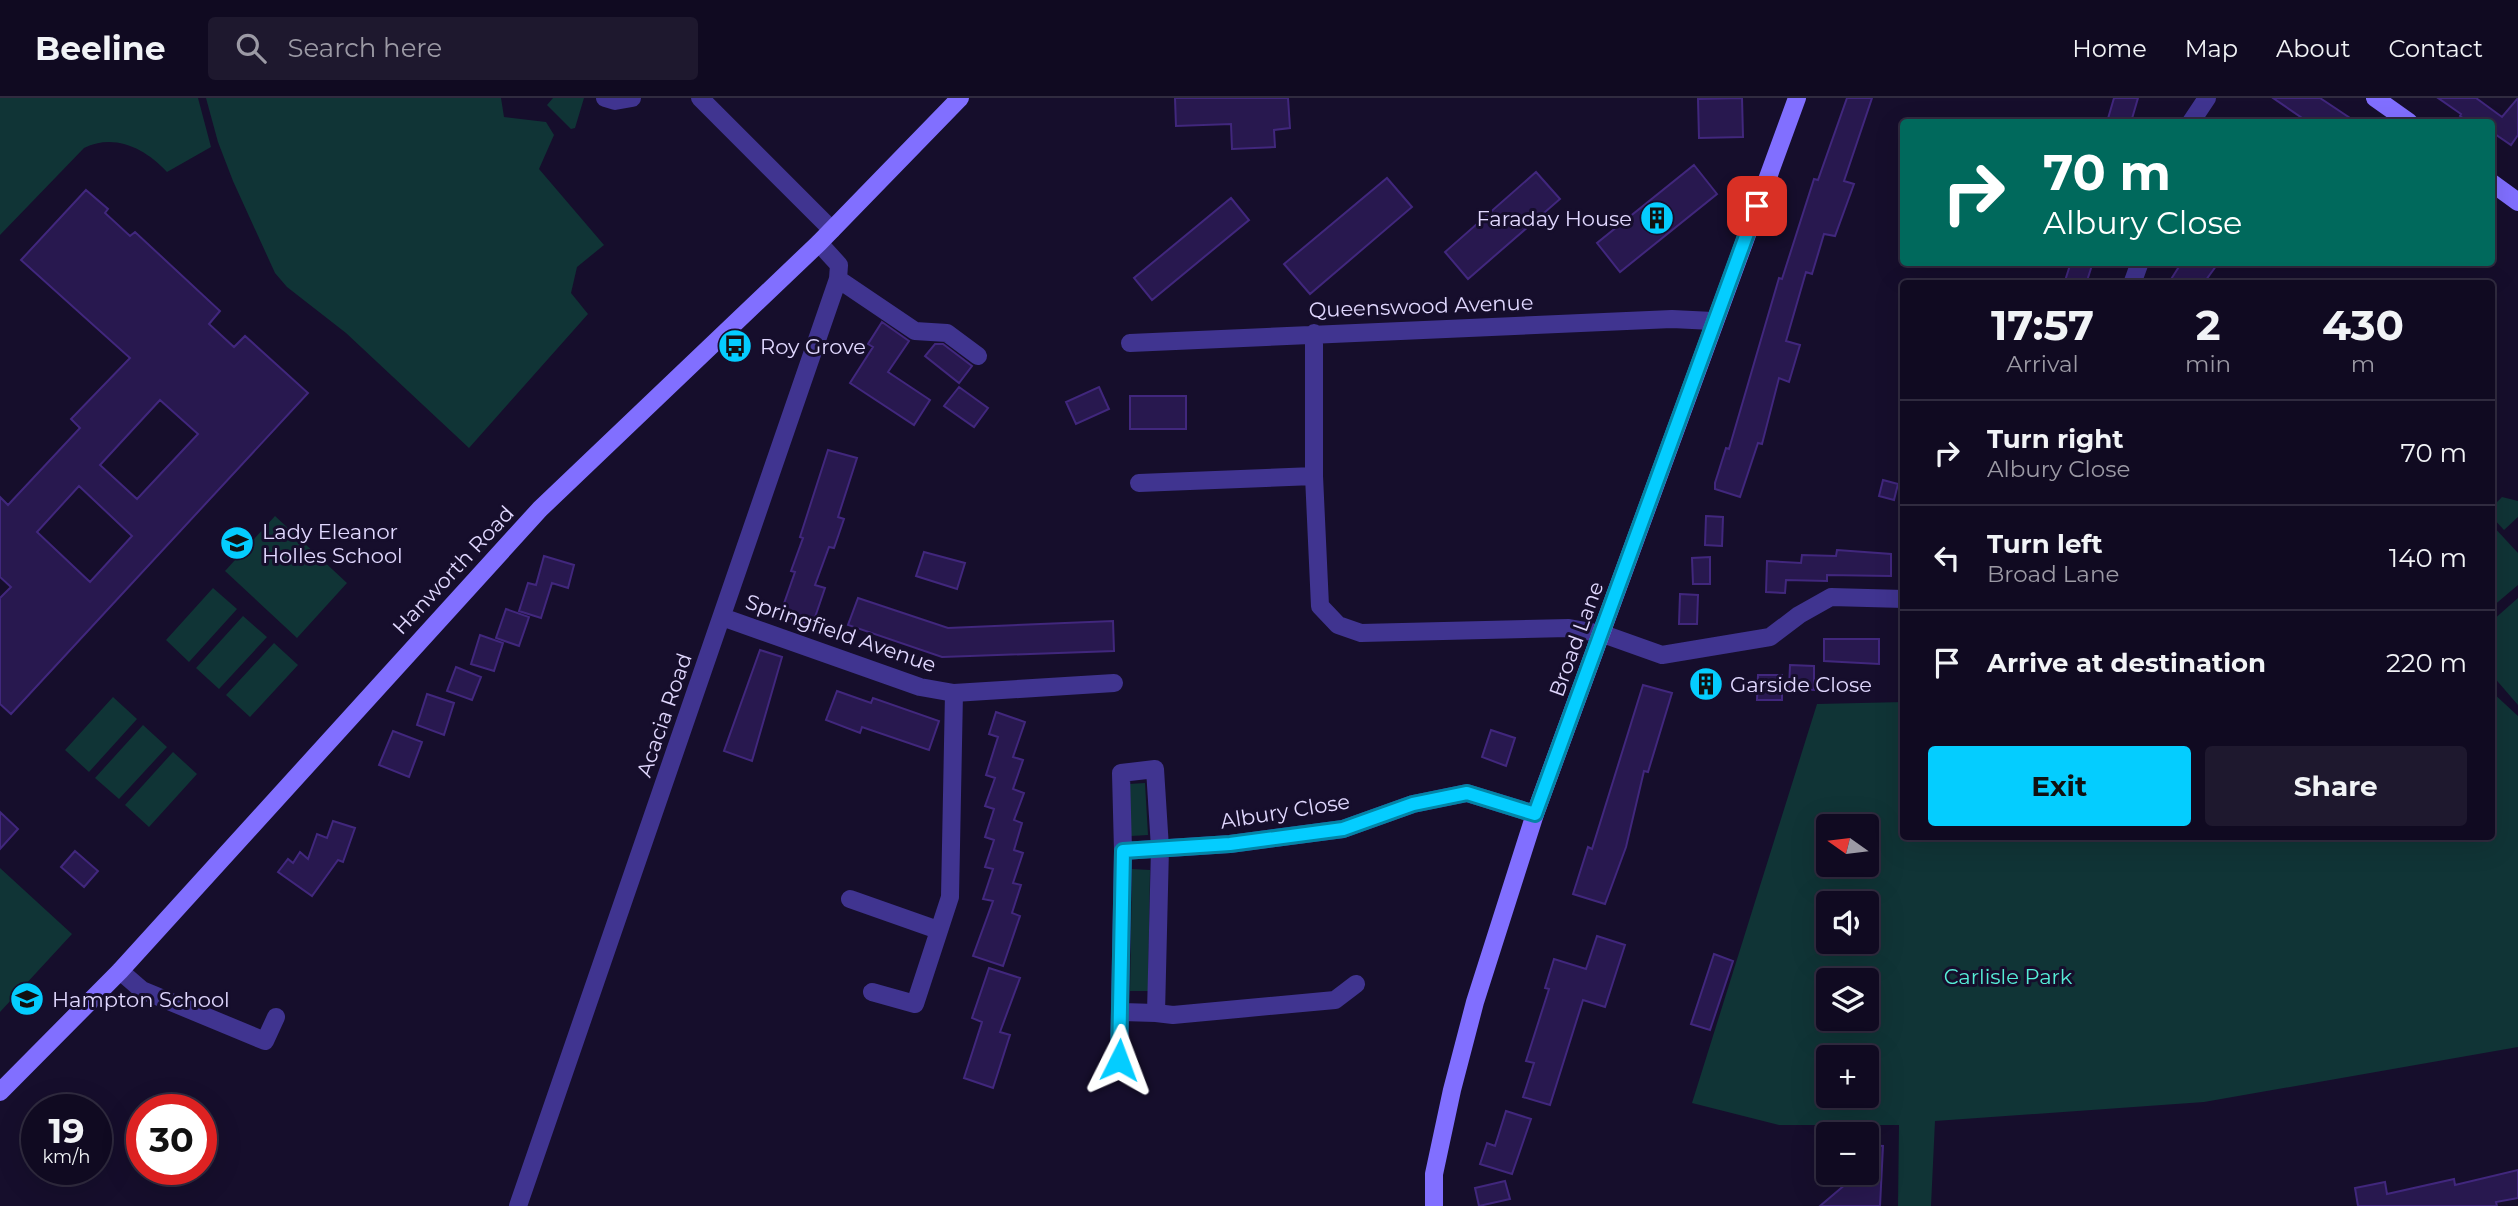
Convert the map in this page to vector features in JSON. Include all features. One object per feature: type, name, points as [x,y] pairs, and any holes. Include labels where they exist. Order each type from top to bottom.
[{"type":"street","points":[[605,98],[615,102],[632,98]]},
{"type":"street","points":[[700,98],[825,237],[839,265],[838,279],[915,331],[947,333],[978,356]]},
{"type":"street","name":"Hanworth Road","points":[[0,1092],[120,971],[540,509],[825,237],[960,98]]},
{"type":"street","name":"Broad Lane","points":[[1433,1206],[1434,1174],[1452,1090],[1475,1002],[1535,814],[1603,634],[1713,321],[1797,98]]},
{"type":"street","points":[[2193,119],[2207,98]]},
{"type":"street","points":[[2375,98],[2405,119]]},
{"type":"street","points":[[2495,185],[2518,202]]},
{"type":"street","name":"Acacia Road","points":[[518,1206],[838,279]]},
{"type":"street","name":"Queenswood Avenue","points":[[1130,343],[1672,319],[1713,321]]},
{"type":"street","points":[[1314,333],[1314,476],[1320,606],[1338,625],[1361,633],[1569,628],[1603,634],[1662,655],[1770,637],[1831,597],[1900,599]]},
{"type":"street","points":[[1139,483],[1314,476]]},
{"type":"street","name":"Springfield Avenue","points":[[722,617],[920,687],[954,693],[1114,683]]},
{"type":"street","points":[[872,992],[915,1004],[950,897],[954,693]]},
{"type":"street","points":[[1119,1060],[1122,1012],[1121,773],[1155,769],[1160,848],[1156,1013]]},
{"type":"street","name":"Albury Close","points":[[1123,851],[1230,844],[1343,829],[1413,804],[1467,793],[1535,814]]},
{"type":"street","points":[[850,899],[938,930]]},
{"type":"street","points":[[120,971],[142,990],[265,1041],[276,1017]]},
{"type":"street","points":[[1122,1012],[1173,1015],[1335,1000],[1356,984]]},
{"type":"green space","points":[[0,98],[198,98],[211,147],[167,172],[149,156],[128,145],[107,142],[84,148],[0,235]]},
{"type":"green space","points":[[206,98],[501,98],[504,117],[546,122],[554,135],[539,169],[604,245],[577,267],[571,293],[588,314],[469,448],[346,333],[287,287],[275,273],[233,181],[218,142]]},
{"type":"green space","points":[[553,98],[584,98],[575,128],[571,129],[547,105]]},
{"type":"green space","points":[[2502,497],[2518,501],[2518,517],[2504,530],[2495,520],[2495,504]]},
{"type":"green space","points":[[275,516],[347,583],[297,638],[225,571]]},
{"type":"green space","points":[[2495,528],[2518,553],[2518,585],[2495,604]]},
{"type":"green space","points":[[213,588],[237,609],[189,662],[166,640]]},
{"type":"green space","points":[[2518,598],[2518,705],[2495,678],[2495,618]]},
{"type":"green space","points":[[243,616],[267,637],[219,689],[196,668]]},
{"type":"green space","points":[[274,643],[298,665],[250,717],[226,695]]},
{"type":"green space","name":"Carlisle Park","points":[[2495,695],[2518,716],[2518,1047],[2204,1102],[1935,1121],[1931,1206],[1898,1206],[1899,1125],[1879,1125],[1879,1122],[1816,1122],[1816,1125],[1779,1125],[1692,1103],[1817,704],[1900,702],[1900,840],[2495,840]]},
{"type":"green space","points":[[113,697],[137,719],[89,772],[65,750]]},
{"type":"green space","points":[[143,725],[167,747],[119,799],[95,778]]},
{"type":"green space","points":[[173,752],[197,774],[149,827],[125,805]]},
{"type":"green space","points":[[1145,783],[1148,835],[1131,836],[1129,784]]},
{"type":"green space","points":[[0,868],[72,934],[0,1012]]},
{"type":"green space","points":[[1132,869],[1150,870],[1148,991],[1130,991]]},
{"type":"building","points":[[1175,98],[1288,98],[1290,128],[1274,130],[1275,147],[1232,149],[1231,124],[1176,126]]},
{"type":"building","points":[[1742,98],[1743,137],[1699,138],[1698,99]]},
{"type":"building","points":[[1847,98],[1872,98],[1844,181],[1854,184],[1835,236],[1824,234],[1812,274],[1806,272],[1786,341],[1800,345],[1789,382],[1779,378],[1762,444],[1758,443],[1740,497],[1715,489],[1715,483],[1726,448],[1729,449],[1779,278],[1782,279],[1814,179],[1818,180]]},
{"type":"building","points":[[2114,98],[2138,98],[2132,119],[2108,119]]},
{"type":"building","points":[[2273,98],[2320,98],[2352,119],[2304,119]]},
{"type":"building","points":[[2438,98],[2476,98],[2502,117],[2518,98],[2518,135],[2511,145],[2495,134],[2495,119],[2464,119]]},
{"type":"building","name":"Faraday House","points":[[1694,165],[1717,194],[1620,272],[1597,243]]},
{"type":"building","points":[[1536,172],[1560,199],[1468,279],[1445,252]]},
{"type":"building","points":[[1387,178],[1412,207],[1310,294],[1284,264]]},
{"type":"building","points":[[86,190],[108,209],[105,213],[130,236],[135,232],[220,311],[209,324],[234,347],[245,336],[308,393],[11,714],[0,704],[0,598],[11,587],[0,577],[0,497],[8,505],[80,428],[71,419],[130,358],[21,260]],"holes":[[[160,400],[198,434],[137,499],[100,465]],[[79,486],[132,536],[90,582],[37,532]]]},
{"type":"building","points":[[1231,198],[1249,220],[1152,300],[1134,278]]},
{"type":"building","points":[[2070,266],[2092,266],[2087,280],[2065,280]]},
{"type":"building","points":[[2179,266],[2216,266],[2206,280],[2171,280]]},
{"type":"building","points":[[882,322],[909,341],[888,372],[930,400],[914,425],[850,383],[873,347],[868,344]]},
{"type":"building","points":[[935,344],[943,344],[972,366],[959,383],[925,356]]},
{"type":"building","points":[[959,387],[988,408],[974,427],[944,406]]},
{"type":"building","points":[[1099,387],[1109,409],[1076,424],[1066,402]]},
{"type":"building","points":[[1130,396],[1186,396],[1186,429],[1130,429]]},
{"type":"building","points":[[828,450],[857,458],[838,517],[844,519],[834,548],[829,547],[815,585],[825,588],[812,626],[780,615],[795,572],[791,571],[803,538],[800,537]]},
{"type":"building","points":[[1883,480],[1898,484],[1894,500],[1879,496]]},
{"type":"building","points":[[1706,516],[1723,517],[1722,546],[1705,545]]},
{"type":"building","points":[[1837,550],[1891,554],[1891,576],[1827,575],[1827,581],[1786,580],[1785,593],[1766,592],[1767,561],[1801,563],[1802,555],[1836,556]]},
{"type":"building","points":[[924,552],[965,563],[957,589],[916,576]]},
{"type":"building","points":[[544,556],[574,565],[568,588],[552,583],[541,618],[519,611],[528,583],[536,585]]},
{"type":"building","points":[[1710,557],[1710,584],[1693,584],[1692,558]]},
{"type":"building","points":[[1680,594],[1698,595],[1697,624],[1679,624]]},
{"type":"building","points":[[858,598],[948,628],[1113,621],[1114,651],[942,657],[848,625]]},
{"type":"building","points":[[506,609],[529,617],[519,646],[496,638]]},
{"type":"building","points":[[480,635],[503,643],[494,671],[471,664]]},
{"type":"building","points":[[1824,639],[1879,639],[1879,664],[1824,661]]},
{"type":"building","points":[[760,650],[782,657],[752,761],[724,751]]},
{"type":"building","points":[[1790,665],[1814,666],[1814,690],[1789,689]]},
{"type":"building","points":[[456,667],[481,677],[472,700],[447,691]]},
{"type":"building","points":[[1758,675],[1782,675],[1782,700],[1757,700]]},
{"type":"building","points":[[1643,685],[1672,693],[1648,772],[1644,771],[1626,847],[1605,904],[1573,894],[1588,847],[1592,849]]},
{"type":"building","points":[[837,691],[871,703],[873,698],[939,721],[929,750],[862,727],[860,733],[826,720]]},
{"type":"building","points":[[427,694],[454,703],[444,735],[417,725]]},
{"type":"building","points":[[996,712],[1025,722],[1013,757],[1023,760],[1013,789],[1024,793],[1014,820],[1022,823],[1014,850],[1023,853],[1013,883],[1021,885],[1012,913],[1020,916],[1003,966],[973,956],[993,901],[983,899],[993,869],[985,867],[994,840],[985,837],[994,809],[985,806],[995,778],[986,775],[998,737],[989,734]]},
{"type":"building","points":[[1491,730],[1515,738],[1506,766],[1482,757]]},
{"type":"building","points":[[393,731],[422,742],[409,777],[379,765]]},
{"type":"building","points":[[0,812],[18,829],[0,849]]},
{"type":"building","points":[[333,821],[355,828],[343,862],[338,860],[312,896],[278,872],[288,859],[293,863],[300,852],[308,859],[317,834],[327,838]]},
{"type":"building","points":[[75,851],[98,871],[84,887],[61,867]]},
{"type":"building","points":[[1597,936],[1625,945],[1605,1007],[1583,1000],[1550,1105],[1523,1097],[1534,1063],[1526,1061],[1549,989],[1545,988],[1554,959],[1586,969]]},
{"type":"building","points":[[1714,954],[1733,961],[1710,1030],[1691,1024]]},
{"type":"building","points":[[989,968],[1020,978],[1000,1032],[1010,1035],[993,1088],[964,1078],[982,1022],[972,1018]]},
{"type":"building","points":[[1506,1111],[1531,1119],[1512,1174],[1480,1164],[1487,1143],[1495,1146]]},
{"type":"building","points":[[1879,1146],[1883,1146],[1880,1206],[1820,1206],[1845,1185],[1879,1185]]},
{"type":"building","points":[[2518,1170],[2518,1198],[2496,1202],[2497,1206],[2358,1206],[2355,1188],[2385,1182],[2387,1194],[2454,1179],[2455,1185]]},
{"type":"building","points":[[1505,1181],[1510,1199],[1479,1206],[1475,1188]]},
{"type":"place","name":"Faraday House","points":[[1657,218]]},
{"type":"place","name":"Roy Grove","points":[[735,346]]},
{"type":"place","name":"Lady Eleanor Holles School","points":[[237,543]]},
{"type":"place","name":"Garside Close","points":[[1706,684]]},
{"type":"place","name":"Hampton School","points":[[27,999]]},
{"type":"route","points":[[1119,1060],[1123,851],[1230,844],[1343,829],[1413,804],[1467,793],[1535,814],[1603,634],[1713,321],[1757,206]]}]
